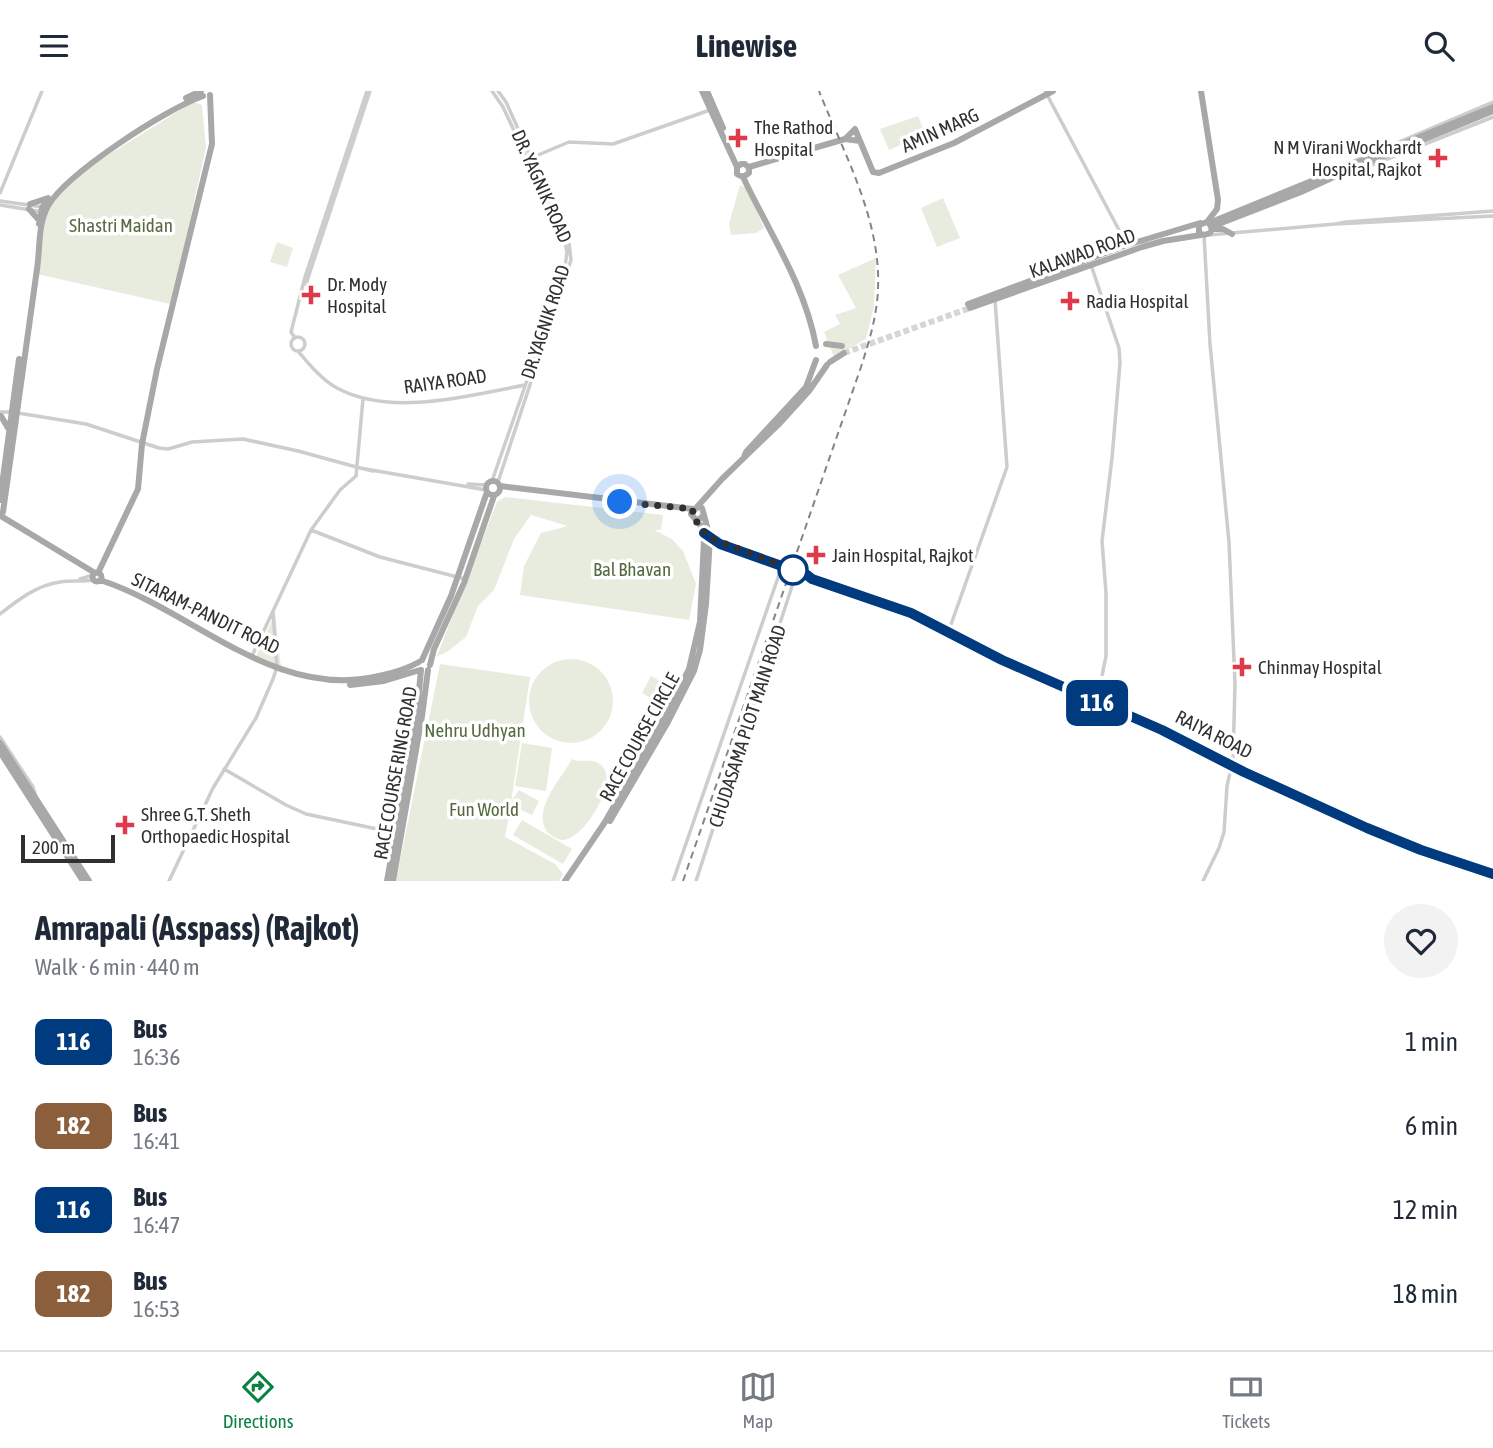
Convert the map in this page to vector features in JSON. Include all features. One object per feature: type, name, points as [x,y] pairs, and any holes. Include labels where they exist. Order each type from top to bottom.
[{"type":"main road","points":[[705,91],[739,166],[747,173],[749,186],[811,318],[816,346]]},
{"type":"main road","points":[[1199,91],[1218,200],[1217,209],[1206,228],[1223,229],[1232,234]]},
{"type":"main road","name":"AMIN MARG","points":[[860,141],[877,173],[954,143],[1048,92]]},
{"type":"main road","points":[[97,576],[137,493],[142,444],[157,369],[211,149],[211,110],[205,94]]},
{"type":"main road","points":[[1,514],[39,221],[48,198],[58,185],[83,165],[165,111],[205,94]]},
{"type":"main road","points":[[0,499],[44,209],[61,188],[80,171],[168,113],[205,94]]},
{"type":"main road","name":"KALAWAD ROAD","points":[[1206,228],[1188,226],[1127,245],[971,306],[1163,241],[1191,236],[1253,203],[1277,197],[1493,109]]},
{"type":"main road","points":[[845,139],[855,129],[860,141]]},
{"type":"main road","points":[[739,166],[737,174],[747,173],[757,165],[845,139],[860,141]]},
{"type":"main road","points":[[39,221],[29,207],[48,198]]},
{"type":"main road","points":[[1188,226],[1191,236]]},
{"type":"main road","points":[[695,508],[744,457],[762,443],[843,349],[827,344]]},
{"type":"main road","points":[[744,457],[806,387],[816,360]]},
{"type":"main road","points":[[0,415],[9,430]]},
{"type":"main road","points":[[492,487],[695,508],[704,513],[698,520]]},
{"type":"main road","name":"RACE COURSE RING ROAD","points":[[393,881],[423,666],[462,578],[492,487]]},
{"type":"main road","name":"RACE COURSE CIRCLE","points":[[568,881],[632,784],[694,671],[703,629],[710,538],[704,513],[705,499]]},
{"type":"main road","name":"RACE COURSE CIRCLE","points":[[568,881],[605,822],[689,669],[700,622],[704,533],[698,520],[692,517],[695,508]]},
{"type":"main road","name":"SITARAM-PANDIT ROAD","points":[[1,514],[111,584],[219,641],[298,675],[320,680],[357,681],[423,666]]},
{"type":"main road","points":[[298,675],[331,685],[360,685],[403,676],[423,666]]},
{"type":"main road","name":"RACE COURSE RING ROAD","points":[[387,881],[422,716],[423,666]]},
{"type":"main road","points":[[403,676],[414,682],[420,690]]},
{"type":"main road","points":[[0,740],[83,881]]},
{"type":"main road","points":[[0,754],[34,798],[89,881]]},
{"type":"street","points":[[12,202],[1,191],[42,91]]},
{"type":"street","points":[[305,358],[304,341],[291,333],[368,91]]},
{"type":"street","points":[[492,91],[503,107],[528,158],[569,142],[613,144],[713,109]]},
{"type":"street","name":"DR. YAGNIK ROAD","points":[[498,91],[506,102],[528,158],[571,249],[571,260],[561,297],[527,385]]},
{"type":"street","points":[[1048,92],[1127,245]]},
{"type":"street","points":[[0,203],[12,202],[29,207]]},
{"type":"street","points":[[0,203],[44,209]]},
{"type":"street","points":[[1335,225],[1493,211]]},
{"type":"street","points":[[1232,234],[1493,216]]},
{"type":"street","points":[[1203,881],[1224,832],[1227,786],[1232,763],[1235,684],[1229,542],[1210,344],[1206,228]]},
{"type":"street","points":[[1091,265],[1119,348],[1120,363],[1102,541],[1106,593],[1106,656],[1097,701]]},
{"type":"street","points":[[949,631],[1007,465],[995,300]]},
{"type":"street","points":[[296,338],[291,346],[298,351],[304,348]]},
{"type":"street","name":"RAIYA ROAD","points":[[298,351],[334,386],[363,400],[406,404],[527,385]]},
{"type":"street","name":"DR.YAGNIK ROAD","points":[[492,487],[527,385]]},
{"type":"street","points":[[252,656],[311,530],[356,473],[363,400]]},
{"type":"street","points":[[0,415],[14,414],[86,424],[142,444],[168,449],[192,442],[243,439],[373,471],[492,487]]},
{"type":"street","points":[[311,530],[364,552],[462,578]]},
{"type":"street","name":"RAIYA ROAD","points":[[704,533],[710,538],[807,575],[813,574],[899,603],[936,619],[949,631],[1097,701],[1157,722],[1232,763],[1389,832],[1493,871]]},
{"type":"street","points":[[673,881],[782,566]]},
{"type":"street","name":"CHUDASAMA PLOT MAIN ROAD","points":[[696,881],[797,571]]},
{"type":"street","points":[[0,614],[37,589],[54,583],[97,576]]},
{"type":"street","points":[[169,881],[224,769],[262,706],[277,667],[273,610]]},
{"type":"street","points":[[224,769],[306,814],[398,833]]},
{"type":"green space","name":"Shastri Maidan","points":[[193,102],[202,105],[206,147],[179,271],[175,305],[37,274],[47,211],[62,184]]},
{"type":"green space","points":[[918,116],[925,134],[889,150],[880,129]]},
{"type":"green space","points":[[740,185],[747,188],[764,228],[756,233],[731,235],[729,224]]},
{"type":"green space","points":[[943,198],[960,238],[937,247],[921,208]]},
{"type":"green space","points":[[277,242],[293,248],[287,267],[270,262]]},
{"type":"green space","points":[[876,258],[874,306],[866,339],[834,357],[824,332],[840,324],[835,315],[856,308],[838,275]]},
{"type":"green space","name":"Bal Bhavan","points":[[505,497],[663,515],[661,530],[654,530],[672,539],[683,551],[696,584],[689,620],[520,595],[524,566],[541,533],[568,526],[531,515],[514,539],[494,590],[478,606],[466,637],[447,652],[437,656],[497,502]]},
{"type":"green space","points":[[275,613],[281,668],[256,657]]},
{"type":"green space","points":[[571,659],[587,662],[601,671],[610,685],[613,701],[610,717],[601,731],[587,740],[571,743],[555,740],[541,731],[532,717],[529,701],[532,685],[541,671],[555,662]]},
{"type":"green space","points":[[440,664],[530,677],[511,802],[519,790],[539,801],[532,815],[511,805],[505,837],[555,864],[563,874],[559,881],[396,881]]},
{"type":"green space","points":[[651,676],[667,685],[658,702],[642,693]]},
{"type":"green space","points":[[522,743],[552,748],[546,791],[515,786]]},
{"type":"green space","points":[[572,759],[591,761],[603,767],[606,786],[596,811],[588,822],[579,832],[562,840],[547,832],[543,814],[550,794]]},
{"type":"green space","points":[[522,820],[572,849],[563,864],[513,835]]},
{"type":"tunnel","points":[[844,353],[970,308]]},
{"type":"railway","points":[[683,881],[861,367],[876,309],[878,289],[874,237],[859,187],[819,91]]},
{"type":"bus line","name":"116","points":[[704,533],[720,544],[911,613],[1002,660],[1162,730],[1244,772],[1367,828],[1421,850],[1493,874]]},
{"type":"place","name":"The Rathod Hospital","points":[[738,138]]},
{"type":"place","name":"N M Virani Wockhardt Hospital, Rajkot","points":[[1438,158]]},
{"type":"place","name":"Dr. Mody Hospital","points":[[311,295]]},
{"type":"place","name":"Radia Hospital","points":[[1070,301]]},
{"type":"place","name":"Jain Hospital, Rajkot","points":[[816,555]]},
{"type":"place","name":"Chinmay Hospital","points":[[1242,667]]},
{"type":"place","name":"Shree G.T. Sheth Orthopaedic Hospital","points":[[125,825]]},
{"type":"route","points":[[620,502],[693,509],[692,517],[698,520],[704,533],[710,538],[797,571],[793,570]]},
{"type":"park label","name":"Nehru Udhyan","points":[[475,730]]},
{"type":"park label","name":"Fun World","points":[[484,809]]}]
